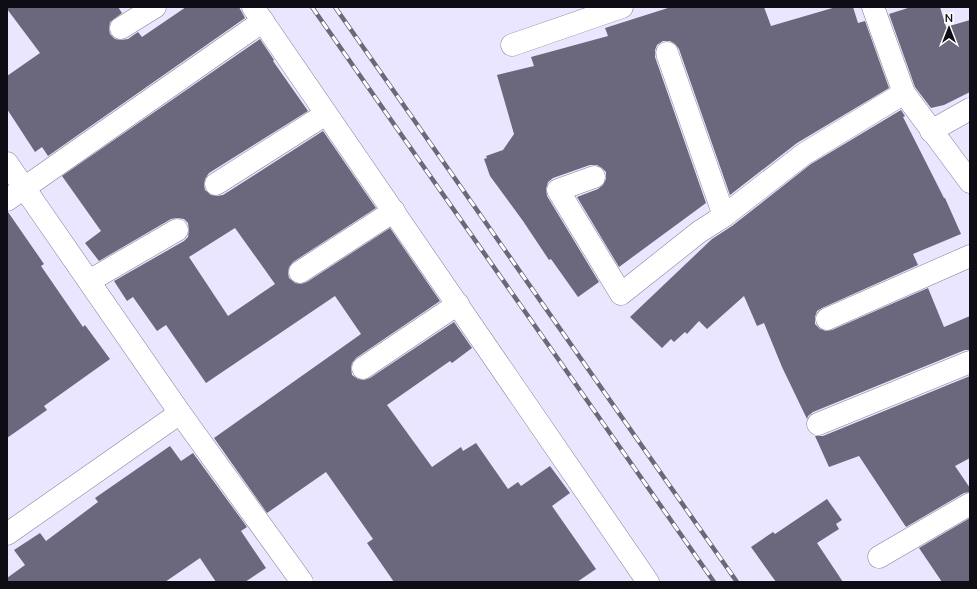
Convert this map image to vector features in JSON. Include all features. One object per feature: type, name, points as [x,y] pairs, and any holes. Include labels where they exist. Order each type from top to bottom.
[{"type":"street","points":[[121,28],[155,7]]},
{"type":"street","points":[[512,45],[622,7]]},
{"type":"street","points":[[873,7],[904,93],[970,182]]},
{"type":"street","points":[[16,194],[258,14],[648,582]]},
{"type":"street","points":[[667,53],[724,216]]},
{"type":"street","points":[[594,177],[558,190],[621,294],[699,232],[724,216],[804,154],[904,93]]},
{"type":"street","points":[[932,131],[970,109]]},
{"type":"street","points":[[216,184],[326,114]]},
{"type":"street","points":[[7,163],[16,194],[89,281],[180,413],[302,582]]},
{"type":"street","points":[[300,272],[394,211]]},
{"type":"street","points":[[89,281],[177,230]]},
{"type":"street","points":[[827,320],[970,256]]},
{"type":"street","points":[[363,368],[458,304]]},
{"type":"street","points":[[818,424],[970,362]]},
{"type":"street","points":[[7,534],[180,413]]},
{"type":"street","points":[[879,557],[970,504]]},
{"type":"building","points":[[7,7],[118,7],[122,13],[110,22],[109,29],[110,34],[115,39],[121,40],[128,39],[138,32],[142,37],[186,7],[239,7],[245,18],[48,156],[42,147],[35,152],[7,109],[7,76],[40,53]]},
{"type":"building","points":[[671,7],[764,7],[771,26],[836,7],[853,7],[858,23],[865,21],[889,88],[797,143],[730,195],[679,49],[670,41],[663,41],[657,45],[655,57],[706,203],[619,267],[577,197],[598,189],[603,185],[606,179],[606,172],[597,165],[590,165],[553,178],[548,182],[546,189],[547,196],[599,282],[578,297],[551,259],[549,260],[490,176],[484,159],[487,158],[486,156],[503,150],[514,134],[497,75],[534,66],[531,57],[608,36],[605,28]]},
{"type":"building","points":[[911,7],[940,7],[946,27],[970,20],[970,92],[944,105],[931,108],[915,87],[889,14]]},
{"type":"building","points":[[260,39],[274,60],[273,61],[308,111],[209,173],[205,179],[205,190],[211,195],[223,195],[323,131],[376,208],[293,262],[289,267],[289,278],[295,283],[301,284],[307,282],[390,228],[440,301],[356,358],[352,363],[352,375],[358,379],[364,380],[370,378],[454,322],[472,348],[452,363],[450,361],[387,405],[432,467],[461,447],[463,451],[476,443],[508,489],[518,482],[521,486],[550,466],[570,493],[552,506],[596,569],[577,582],[394,582],[367,543],[373,539],[326,472],[267,513],[214,438],[361,334],[335,296],[206,383],[166,325],[157,331],[133,297],[127,301],[114,281],[184,241],[188,237],[188,223],[184,219],[171,219],[99,261],[85,243],[101,231],[62,176]],"holes":[[[235,228],[275,284],[228,316],[189,257]]]},
{"type":"building","points":[[901,110],[905,116],[903,117],[945,198],[961,234],[913,254],[918,265],[817,311],[815,324],[820,329],[826,331],[832,330],[928,288],[944,327],[970,316],[970,350],[965,350],[813,412],[807,419],[782,367],[764,323],[757,326],[744,296],[707,329],[699,321],[687,334],[685,332],[674,342],[671,339],[662,348],[630,317],[712,239],[732,226],[811,164]]},
{"type":"building","points":[[7,212],[44,264],[41,266],[83,327],[85,325],[110,359],[44,406],[47,410],[7,438]]},
{"type":"building","points":[[970,376],[970,458],[955,466],[970,488],[970,492],[964,493],[906,527],[859,456],[829,467],[815,436],[823,436]]},
{"type":"building","points":[[170,446],[181,461],[193,453],[247,527],[241,531],[266,568],[245,582],[216,582],[200,558],[165,582],[7,582],[7,578],[25,565],[14,550],[40,533],[46,541],[98,502],[95,498]]},
{"type":"building","points":[[827,499],[842,520],[836,524],[839,529],[817,543],[843,582],[776,582],[751,547],[773,532],[775,534]]},
{"type":"building","points":[[970,518],[970,582],[942,582],[919,548]]},
{"type":"railway","points":[[312,7],[714,582]]},
{"type":"railway","points":[[335,7],[737,582]]}]
